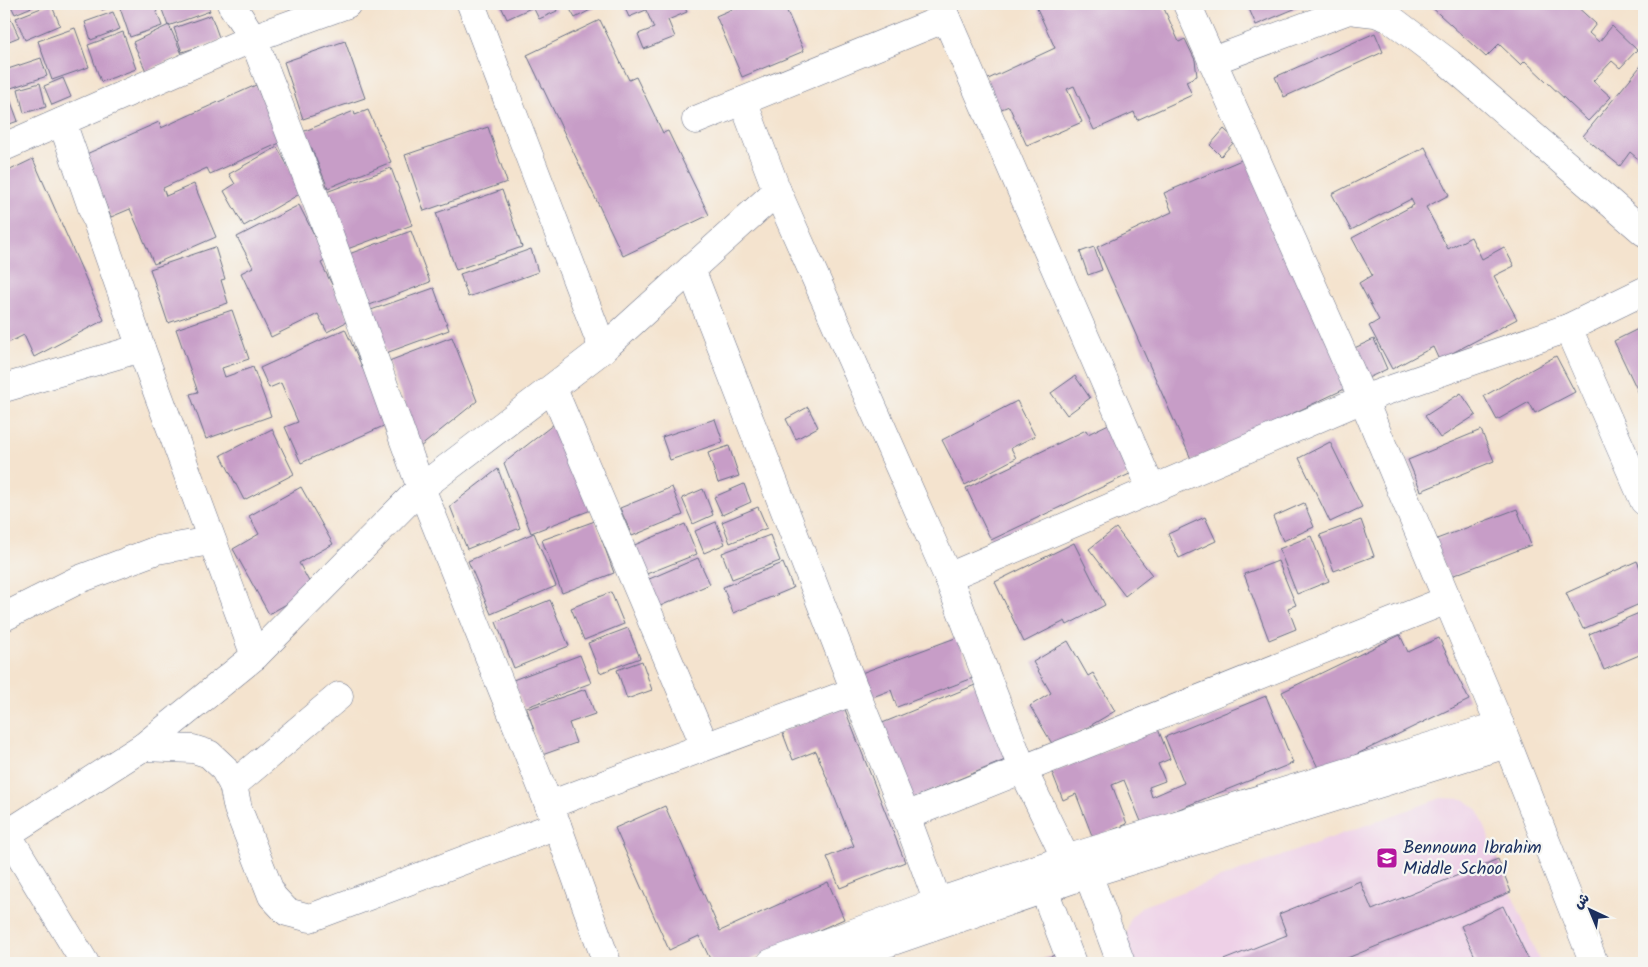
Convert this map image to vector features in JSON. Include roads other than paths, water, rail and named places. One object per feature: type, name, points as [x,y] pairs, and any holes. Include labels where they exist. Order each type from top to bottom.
[{"type":"street","points":[[231,4],[254,38],[328,231],[421,488],[553,815],[607,963]]},
{"type":"street","points":[[4,147],[254,38],[347,4]]},
{"type":"street","points":[[471,4],[603,349]]},
{"type":"street","points":[[1187,4],[1363,399],[1504,735],[1594,963]]},
{"type":"street","points":[[1212,61],[1349,10],[1375,13],[1391,19],[1449,63],[1644,232]]},
{"type":"street","points":[[696,120],[743,101],[943,11],[1151,488]]},
{"type":"street","points":[[743,101],[777,191],[948,577],[1022,768],[1077,866],[1121,963]]},
{"type":"street","points":[[62,122],[141,348],[255,656]]},
{"type":"street","points":[[85,963],[5,833],[143,747],[255,656],[421,488],[603,349],[777,191]]},
{"type":"street","points":[[691,269],[942,912]]},
{"type":"street","points":[[948,577],[1151,488],[1363,399],[1568,328],[1644,291]]},
{"type":"street","points":[[1568,328],[1644,501]]},
{"type":"street","points":[[4,388],[141,348]]},
{"type":"street","points":[[553,389],[705,746]]},
{"type":"street","points":[[4,617],[80,579],[149,554],[211,540]]},
{"type":"street","points":[[906,816],[1022,768],[1447,600]]},
{"type":"street","points":[[143,747],[193,749],[209,754],[223,767],[232,785],[238,808],[272,896],[287,912],[310,918],[553,815],[705,746],[855,691]]},
{"type":"street","points":[[232,785],[338,696]]},
{"type":"street","points":[[771,963],[942,912],[1077,866],[1504,735]]},
{"type":"street","points":[[829,963],[942,912],[1044,890],[1077,866]]},
{"type":"street","points":[[1044,890],[1072,963]]},
{"type":"place","name":"Bennouna Ibrahim Middle School","points":[[1387,858]]}]
